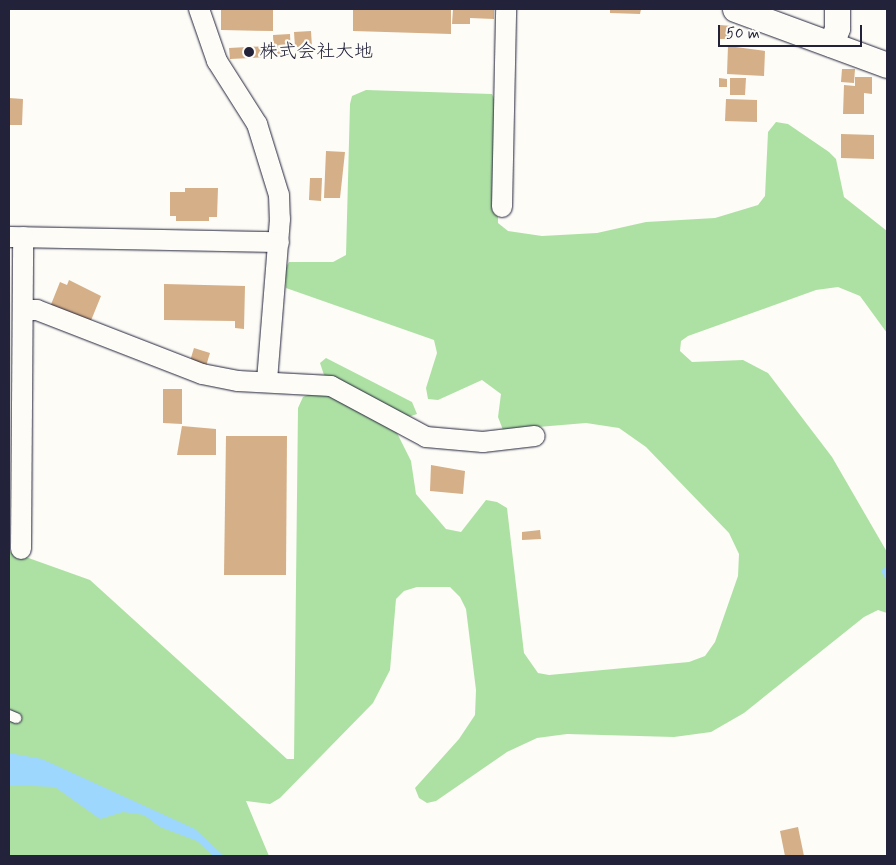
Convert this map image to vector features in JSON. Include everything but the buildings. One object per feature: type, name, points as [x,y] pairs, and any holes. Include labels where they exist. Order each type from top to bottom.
[{"type":"street","points":[[199,9],[217,61],[245,102],[267,146],[279,194],[279,242],[267,381]]},
{"type":"street","points":[[502,207],[506,9]]},
{"type":"street","points":[[735,9],[887,65]]},
{"type":"street","points":[[831,44],[837,28],[837,9]]},
{"type":"street","points":[[21,548],[23,310],[16,237],[279,242]]},
{"type":"street","points":[[23,310],[37,310],[202,374],[331,386],[426,437],[483,442],[536,436]]},
{"type":"green space","points":[[366,90],[492,94],[498,108],[498,223],[508,231],[542,236],[597,233],[646,222],[715,218],[758,205],[765,196],[768,132],[776,122],[788,124],[829,152],[836,159],[844,197],[887,231],[887,333],[860,296],[838,287],[816,290],[688,336],[681,341],[680,351],[692,362],[743,360],[768,373],[832,457],[887,552],[887,613],[878,610],[864,617],[744,713],[711,732],[674,737],[567,734],[537,738],[507,752],[436,801],[427,803],[419,798],[415,788],[459,739],[475,715],[476,690],[466,609],[460,597],[450,587],[417,587],[404,591],[396,599],[390,670],[373,703],[280,798],[270,804],[246,801],[269,856],[9,856],[9,551],[90,580],[287,759],[294,759],[298,408],[303,397],[315,392],[329,395],[397,433],[411,461],[416,494],[446,529],[461,532],[486,500],[497,502],[507,508],[524,653],[538,673],[549,675],[689,662],[705,656],[715,642],[738,576],[739,554],[729,533],[646,447],[619,428],[586,423],[503,430],[498,417],[501,394],[482,380],[438,400],[428,399],[426,388],[437,353],[434,340],[286,288],[285,269],[289,262],[333,262],[346,255],[350,104],[352,96]]},
{"type":"green space","points":[[326,358],[412,402],[417,414],[405,418],[324,375],[320,363]]},
{"type":"water","points":[[9,753],[42,759],[195,829],[224,856],[213,856],[197,841],[160,827],[144,815],[123,812],[100,819],[55,787],[9,785]]},
{"type":"waterway","points":[[885,571],[887,575]]},
{"type":"place","name":"株式会社大地","points":[[249,52]]}]
